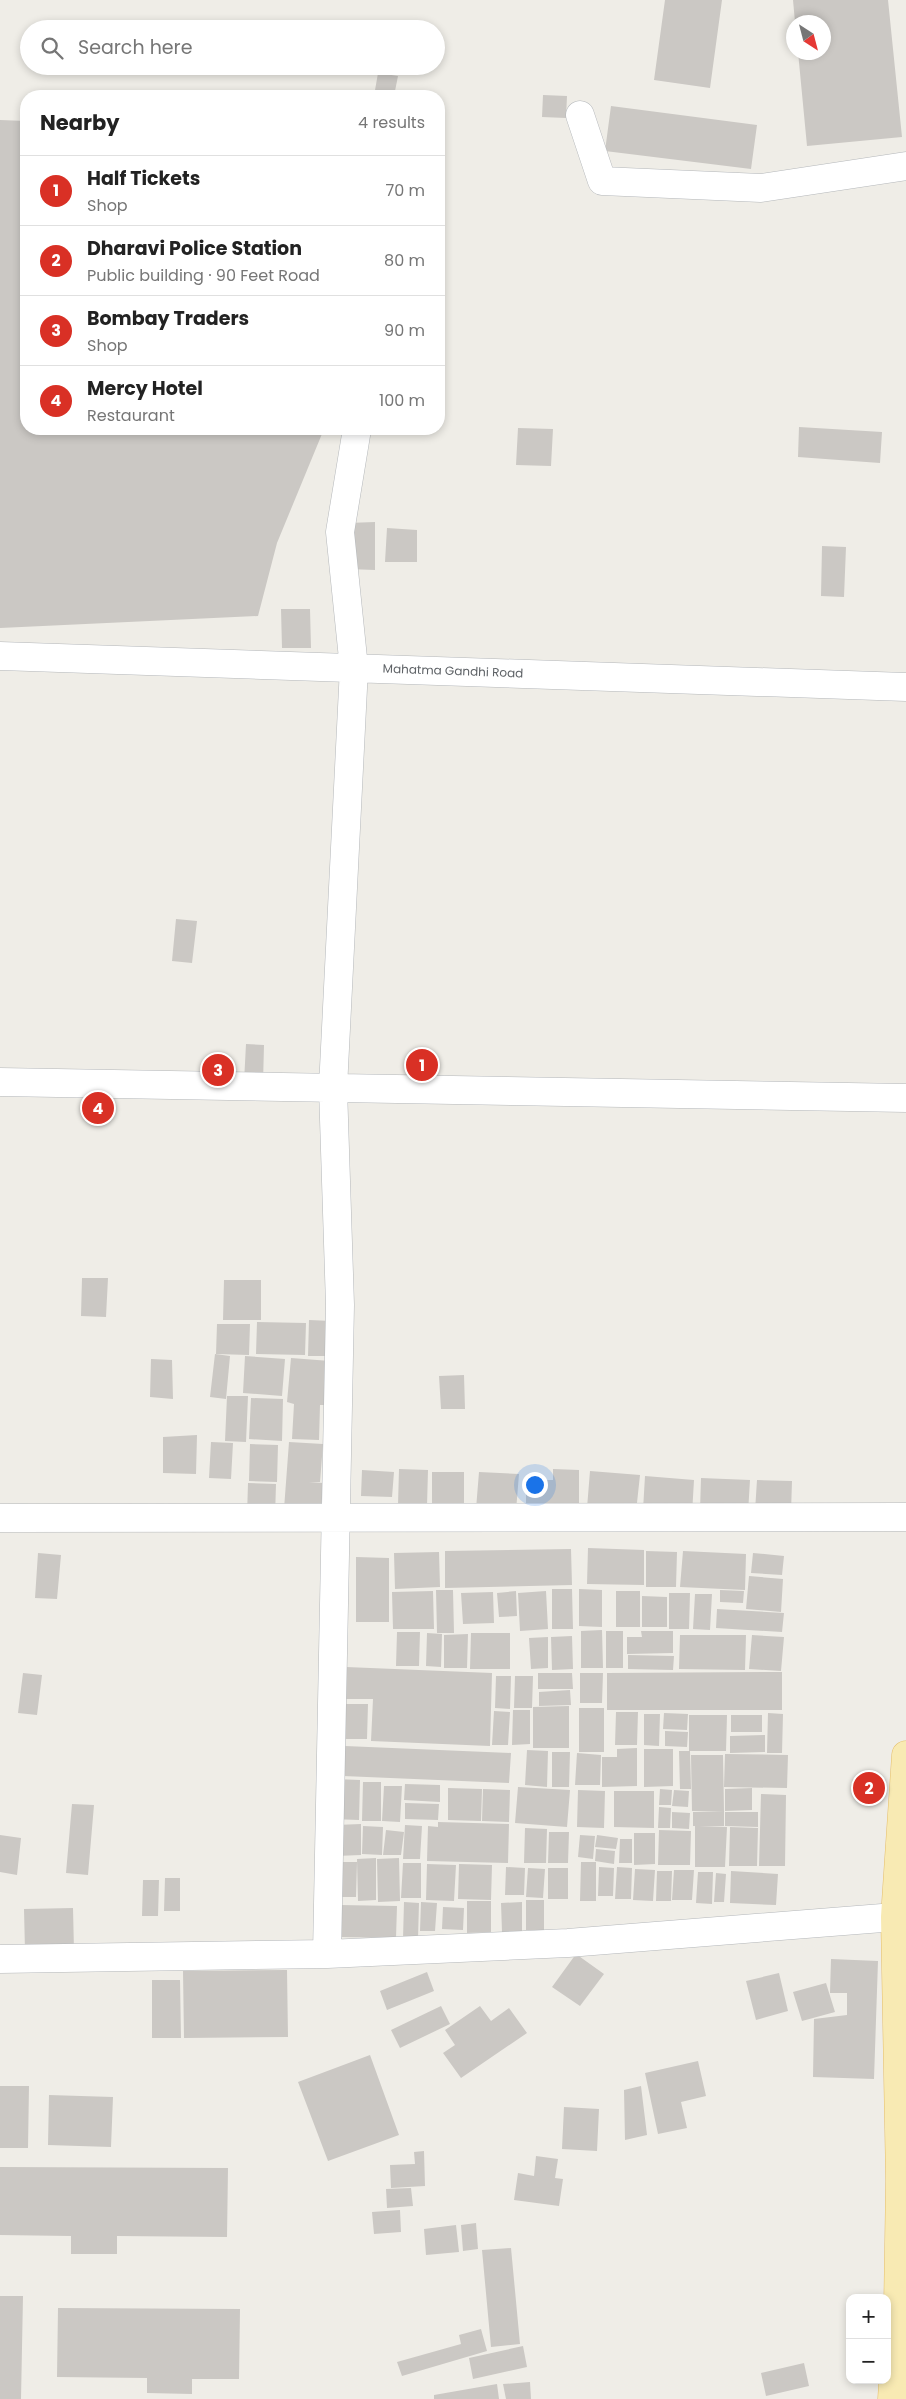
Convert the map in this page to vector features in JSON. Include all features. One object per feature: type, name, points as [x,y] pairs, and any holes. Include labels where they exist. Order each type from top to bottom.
[{"type":"main road","points":[[897,2384],[902,2306],[896,1917],[904,1830],[906,1755]]},
{"type":"street","points":[[580,115],[602,181],[761,188],[906,166]]},
{"type":"street","points":[[327,1954],[340,1305],[333,1088],[354,668],[340,532],[356,435]]},
{"type":"street","name":"Mahatma Gandhi Road","points":[[0,656],[906,687]]},
{"type":"street","points":[[0,1082],[906,1098]]},
{"type":"street","points":[[0,1518],[906,1517]]},
{"type":"street","points":[[0,1959],[327,1954],[568,1943],[896,1917]]},
{"type":"building","points":[[665,0],[722,0],[710,88],[654,80]]},
{"type":"building","points":[[793,0],[888,0],[902,137],[807,146],[799,60],[831,60],[831,15],[794,15]]},
{"type":"building","points":[[378,75],[398,76],[395,90],[375,90]]},
{"type":"building","points":[[543,95],[567,96],[566,118],[542,117]]},
{"type":"building","points":[[611,106],[757,125],[751,169],[605,151]]},
{"type":"building","points":[[0,120],[20,121],[20,435],[322,435],[277,543],[258,616],[0,628]]},
{"type":"building","points":[[799,427],[882,432],[880,463],[798,457]]},
{"type":"building","points":[[518,428],[553,429],[551,466],[516,465]]},
{"type":"building","points":[[375,522],[375,570],[348,569],[348,523]]},
{"type":"building","points":[[387,528],[417,530],[417,562],[385,562]]},
{"type":"building","points":[[822,546],[846,547],[844,597],[821,596]]},
{"type":"building","points":[[281,609],[310,609],[311,648],[282,648]]},
{"type":"building","points":[[176,919],[197,921],[192,963],[172,961]]},
{"type":"building","points":[[246,1044],[264,1045],[263,1083],[244,1082]]},
{"type":"building","points":[[82,1278],[108,1278],[106,1317],[81,1316]]},
{"type":"building","points":[[224,1280],[261,1280],[261,1320],[223,1320]]},
{"type":"building","points":[[309,1320],[332,1321],[331,1356],[308,1356]]},
{"type":"building","points":[[257,1322],[306,1323],[305,1355],[256,1354]]},
{"type":"building","points":[[217,1324],[250,1324],[249,1355],[216,1354]]},
{"type":"building","points":[[215,1354],[230,1356],[226,1399],[210,1397]]},
{"type":"building","points":[[245,1356],[285,1359],[282,1396],[243,1393]]},
{"type":"building","points":[[291,1358],[330,1361],[327,1405],[320,1405],[319,1440],[292,1439],[294,1404],[287,1402]]},
{"type":"building","points":[[151,1359],[172,1360],[173,1399],[150,1397]]},
{"type":"building","points":[[464,1375],[465,1409],[441,1409],[439,1376]]},
{"type":"building","points":[[227,1396],[248,1396],[246,1442],[225,1441]]},
{"type":"building","points":[[251,1398],[283,1399],[282,1441],[249,1439]]},
{"type":"building","points":[[197,1435],[196,1474],[163,1473],[163,1437]]},
{"type":"building","points":[[211,1442],[233,1443],[231,1479],[209,1478]]},
{"type":"building","points":[[289,1442],[323,1444],[320,1482],[309,1482],[323,1483],[321,1512],[284,1509]]},
{"type":"building","points":[[250,1444],[278,1445],[277,1482],[249,1481]]},
{"type":"building","points":[[399,1469],[428,1470],[427,1506],[398,1505]]},
{"type":"building","points":[[553,1469],[579,1470],[579,1510],[526,1511],[526,1480],[553,1480]]},
{"type":"building","points":[[362,1470],[394,1472],[392,1497],[361,1496]]},
{"type":"building","points":[[590,1471],[640,1475],[636,1512],[587,1508]]},
{"type":"building","points":[[432,1472],[464,1472],[464,1509],[432,1508]]},
{"type":"building","points":[[479,1472],[519,1474],[516,1511],[476,1509]]},
{"type":"building","points":[[645,1476],[694,1480],[692,1514],[643,1510]]},
{"type":"building","points":[[701,1478],[750,1480],[748,1513],[700,1511]]},
{"type":"building","points":[[757,1480],[792,1481],[791,1512],[755,1511]]},
{"type":"building","points":[[248,1483],[276,1484],[275,1517],[247,1516]]},
{"type":"building","points":[[588,1548],[644,1550],[644,1585],[587,1584]]},
{"type":"building","points":[[571,1549],[572,1585],[445,1588],[445,1551]]},
{"type":"building","points":[[646,1551],[677,1552],[676,1587],[646,1587]]},
{"type":"building","points":[[683,1551],[746,1554],[745,1590],[680,1587]]},
{"type":"building","points":[[439,1552],[440,1587],[395,1589],[394,1553]]},
{"type":"building","points":[[38,1553],[61,1555],[57,1599],[35,1598]]},
{"type":"building","points":[[753,1553],[784,1556],[782,1575],[751,1573]]},
{"type":"building","points":[[356,1557],[389,1558],[389,1622],[356,1622]]},
{"type":"building","points":[[749,1576],[783,1579],[781,1612],[746,1609]]},
{"type":"building","points":[[552,1589],[572,1589],[573,1629],[552,1629]]},
{"type":"building","points":[[579,1589],[602,1590],[602,1627],[579,1626]]},
{"type":"building","points":[[436,1590],[453,1590],[454,1633],[437,1633]]},
{"type":"building","points":[[720,1590],[744,1591],[743,1603],[720,1602]]},
{"type":"building","points":[[433,1591],[434,1629],[393,1629],[392,1592]]},
{"type":"building","points":[[516,1591],[517,1616],[499,1617],[497,1593]]},
{"type":"building","points":[[546,1591],[548,1629],[520,1631],[518,1593]]},
{"type":"building","points":[[616,1591],[640,1591],[640,1627],[616,1627]]},
{"type":"building","points":[[493,1592],[494,1623],[463,1624],[461,1593]]},
{"type":"building","points":[[669,1593],[690,1593],[689,1629],[669,1629]]},
{"type":"building","points":[[695,1594],[712,1594],[710,1630],[693,1629]]},
{"type":"building","points":[[642,1596],[667,1597],[667,1627],[642,1627]]},
{"type":"building","points":[[717,1609],[784,1613],[782,1632],[716,1628]]},
{"type":"building","points":[[602,1630],[603,1668],[581,1668],[581,1631]]},
{"type":"building","points":[[606,1631],[623,1631],[623,1668],[606,1668]]},
{"type":"building","points":[[641,1631],[673,1631],[673,1653],[627,1654],[627,1637],[642,1637]]},
{"type":"building","points":[[397,1632],[420,1632],[419,1666],[396,1666]]},
{"type":"building","points":[[427,1633],[442,1634],[441,1667],[426,1666]]},
{"type":"building","points":[[471,1633],[510,1633],[510,1669],[470,1669]]},
{"type":"building","points":[[468,1634],[467,1668],[444,1668],[444,1635]]},
{"type":"building","points":[[680,1635],[746,1635],[745,1670],[679,1669]]},
{"type":"building","points":[[752,1635],[784,1637],[781,1671],[749,1669]]},
{"type":"building","points":[[572,1636],[573,1669],[552,1670],[551,1637]]},
{"type":"building","points":[[548,1637],[548,1668],[531,1669],[529,1638]]},
{"type":"building","points":[[628,1655],[674,1656],[673,1670],[628,1669]]},
{"type":"building","points":[[346,1667],[492,1673],[490,1746],[371,1741],[373,1699],[345,1699]]},
{"type":"building","points":[[782,1672],[782,1710],[607,1710],[607,1673]]},
{"type":"building","points":[[23,1673],[42,1675],[37,1715],[18,1713]]},
{"type":"building","points":[[538,1673],[572,1673],[573,1689],[538,1689]]},
{"type":"building","points":[[580,1673],[603,1673],[602,1703],[580,1703]]},
{"type":"building","points":[[496,1676],[511,1676],[510,1709],[495,1708]]},
{"type":"building","points":[[515,1676],[533,1676],[532,1708],[514,1708]]},
{"type":"building","points":[[570,1690],[571,1705],[539,1706],[539,1692]]},
{"type":"building","points":[[341,1704],[368,1704],[367,1739],[340,1739]]},
{"type":"building","points":[[569,1706],[569,1748],[533,1748],[533,1707]]},
{"type":"building","points":[[579,1708],[604,1708],[604,1752],[579,1752]]},
{"type":"building","points":[[513,1710],[530,1710],[530,1744],[512,1745]]},
{"type":"building","points":[[494,1711],[510,1712],[508,1745],[492,1745]]},
{"type":"building","points":[[616,1712],[638,1712],[637,1745],[615,1745]]},
{"type":"building","points":[[664,1713],[688,1714],[687,1730],[663,1729]]},
{"type":"building","points":[[768,1713],[783,1714],[782,1753],[767,1753]]},
{"type":"building","points":[[644,1714],[660,1714],[659,1746],[644,1745]]},
{"type":"building","points":[[689,1715],[727,1715],[726,1751],[690,1751],[691,1789],[680,1789],[679,1751],[689,1751]]},
{"type":"building","points":[[731,1715],[762,1715],[762,1732],[731,1732]]},
{"type":"building","points":[[665,1731],[688,1732],[687,1747],[665,1746]]},
{"type":"building","points":[[765,1735],[765,1752],[730,1753],[730,1736]]},
{"type":"building","points":[[345,1746],[511,1753],[509,1783],[343,1776]]},
{"type":"building","points":[[637,1748],[637,1786],[602,1787],[602,1757],[617,1757],[617,1749]]},
{"type":"building","points":[[644,1749],[673,1749],[673,1786],[644,1787]]},
{"type":"building","points":[[527,1750],[548,1751],[547,1787],[525,1785]]},
{"type":"building","points":[[552,1752],[570,1752],[569,1787],[552,1787]]},
{"type":"building","points":[[577,1753],[601,1755],[600,1785],[575,1785]]},
{"type":"building","points":[[725,1754],[788,1755],[787,1788],[724,1787]]},
{"type":"building","points":[[691,1755],[723,1755],[724,1811],[692,1811]]},
{"type":"building","points":[[334,1779],[360,1780],[359,1820],[332,1819]]},
{"type":"building","points":[[363,1782],[381,1782],[381,1821],[362,1821]]},
{"type":"building","points":[[405,1784],[440,1785],[440,1802],[404,1800]]},
{"type":"building","points":[[384,1786],[402,1786],[400,1822],[382,1821]]},
{"type":"building","points":[[518,1787],[570,1790],[567,1827],[515,1823]]},
{"type":"building","points":[[448,1788],[482,1789],[481,1821],[448,1820]]},
{"type":"building","points":[[752,1788],[752,1810],[725,1811],[725,1789]]},
{"type":"building","points":[[483,1789],[510,1790],[509,1822],[482,1821]]},
{"type":"building","points":[[660,1789],[672,1790],[671,1805],[659,1805]]},
{"type":"building","points":[[578,1790],[605,1791],[604,1828],[577,1827]]},
{"type":"building","points":[[674,1790],[689,1791],[688,1807],[672,1806]]},
{"type":"building","points":[[614,1791],[654,1791],[654,1828],[614,1827]]},
{"type":"building","points":[[761,1794],[786,1795],[785,1866],[759,1866]]},
{"type":"building","points":[[405,1803],[439,1804],[438,1820],[405,1819]]},
{"type":"building","points":[[72,1804],[94,1805],[88,1875],[66,1873]]},
{"type":"building","points":[[659,1807],[671,1808],[670,1828],[658,1828]]},
{"type":"building","points":[[724,1811],[724,1826],[699,1826],[727,1827],[725,1867],[695,1867],[693,1812]]},
{"type":"building","points":[[672,1812],[690,1813],[689,1829],[672,1828]]},
{"type":"building","points":[[725,1812],[758,1812],[758,1827],[725,1826]]},
{"type":"building","points":[[438,1822],[509,1824],[508,1863],[427,1861],[428,1826],[438,1827]]},
{"type":"building","points":[[361,1824],[361,1855],[336,1856],[336,1825]]},
{"type":"building","points":[[405,1825],[422,1826],[420,1859],[403,1859]]},
{"type":"building","points":[[363,1826],[383,1827],[382,1855],[362,1854]]},
{"type":"building","points":[[730,1827],[758,1828],[757,1866],[729,1866]]},
{"type":"building","points":[[525,1828],[547,1829],[546,1863],[524,1863]]},
{"type":"building","points":[[386,1830],[404,1832],[401,1855],[383,1855]]},
{"type":"building","points":[[659,1830],[691,1831],[690,1865],[658,1865]]},
{"type":"building","points":[[549,1832],[569,1832],[568,1863],[548,1863]]},
{"type":"building","points":[[634,1833],[655,1833],[655,1864],[634,1865]]},
{"type":"building","points":[[0,1835],[21,1838],[17,1875],[0,1872]]},
{"type":"building","points":[[580,1835],[595,1836],[593,1859],[578,1857]]},
{"type":"building","points":[[597,1835],[618,1838],[616,1849],[595,1847]]},
{"type":"building","points":[[620,1839],[632,1839],[632,1863],[619,1863]]},
{"type":"building","points":[[596,1849],[615,1851],[614,1864],[595,1861]]},
{"type":"building","points":[[376,1858],[376,1900],[358,1901],[357,1859]]},
{"type":"building","points":[[399,1858],[400,1901],[378,1902],[377,1859]]},
{"type":"building","points":[[337,1862],[357,1862],[356,1897],[337,1897]]},
{"type":"building","points":[[581,1862],[596,1862],[596,1901],[580,1901]]},
{"type":"building","points":[[403,1863],[421,1863],[421,1898],[401,1898]]},
{"type":"building","points":[[427,1864],[456,1865],[454,1901],[426,1900]]},
{"type":"building","points":[[459,1864],[492,1865],[491,1900],[458,1899]]},
{"type":"building","points":[[506,1867],[525,1868],[524,1895],[505,1895]]},
{"type":"building","points":[[599,1867],[614,1868],[613,1896],[598,1896]]},
{"type":"building","points":[[617,1867],[632,1868],[631,1899],[615,1899]]},
{"type":"building","points":[[528,1868],[545,1869],[543,1898],[526,1897]]},
{"type":"building","points":[[548,1868],[568,1868],[568,1899],[548,1899]]},
{"type":"building","points":[[635,1869],[655,1870],[653,1901],[633,1900]]},
{"type":"building","points":[[674,1870],[694,1870],[692,1900],[672,1900]]},
{"type":"building","points":[[657,1871],[672,1871],[671,1901],[656,1901]]},
{"type":"building","points":[[731,1871],[778,1874],[776,1905],[730,1903]]},
{"type":"building","points":[[698,1872],[713,1872],[712,1904],[696,1903]]},
{"type":"building","points":[[716,1873],[726,1874],[724,1902],[714,1902]]},
{"type":"building","points":[[165,1878],[180,1878],[180,1911],[164,1911]]},
{"type":"building","points":[[143,1880],[159,1880],[158,1916],[142,1916]]},
{"type":"building","points":[[526,1900],[544,1900],[544,1930],[526,1930]]},
{"type":"building","points":[[467,1901],[491,1901],[491,1932],[467,1933]]},
{"type":"building","points":[[404,1902],[419,1903],[418,1939],[403,1939]]},
{"type":"building","points":[[421,1902],[437,1903],[435,1931],[420,1931]]},
{"type":"building","points":[[522,1902],[522,1931],[502,1932],[501,1903]]},
{"type":"building","points":[[340,1905],[397,1906],[396,1938],[339,1937]]},
{"type":"building","points":[[443,1907],[464,1908],[463,1930],[442,1929]]},
{"type":"building","points":[[73,1908],[74,1951],[25,1951],[24,1909]]},
{"type":"building","points":[[576,1954],[604,1974],[580,2006],[552,1987]]},
{"type":"building","points":[[831,1959],[878,1961],[874,2079],[813,2077],[814,2019],[847,2015],[847,1993],[830,1993]]},
{"type":"building","points":[[287,1970],[288,2037],[184,2038],[183,1971]]},
{"type":"building","points":[[427,1972],[434,1991],[387,2010],[380,1991]]},
{"type":"building","points":[[779,1973],[788,2011],[756,2020],[746,1981]]},
{"type":"building","points":[[152,1980],[180,1980],[181,2038],[152,2038]]},
{"type":"building","points":[[826,1983],[835,2012],[802,2021],[793,1992]]},
{"type":"building","points":[[441,2006],[450,2024],[400,2048],[391,2030]]},
{"type":"building","points":[[480,2006],[491,2021],[509,2008],[527,2033],[461,2078],[443,2053],[455,2045],[445,2030]]},
{"type":"building","points":[[370,2055],[399,2135],[328,2161],[298,2082]]},
{"type":"building","points":[[698,2061],[706,2096],[681,2102],[687,2128],[658,2134],[645,2073]]},
{"type":"building","points":[[0,2086],[29,2086],[28,2148],[0,2148]]},
{"type":"building","points":[[641,2086],[647,2135],[625,2140],[624,2090]]},
{"type":"building","points":[[49,2095],[113,2097],[111,2147],[48,2145]]},
{"type":"building","points":[[564,2107],[599,2109],[597,2151],[562,2149]]},
{"type":"building","points":[[424,2151],[425,2186],[391,2188],[390,2165],[415,2164],[414,2152]]},
{"type":"building","points":[[536,2156],[558,2159],[555,2178],[563,2179],[559,2206],[514,2200],[518,2173],[534,2176]]},
{"type":"building","points":[[0,2167],[228,2168],[227,2237],[117,2236],[117,2254],[71,2254],[71,2236],[0,2235]]},
{"type":"building","points":[[411,2188],[413,2206],[387,2208],[386,2189]]},
{"type":"building","points":[[400,2210],[401,2232],[374,2234],[372,2212]]},
{"type":"building","points":[[476,2223],[478,2249],[463,2251],[461,2225]]},
{"type":"building","points":[[456,2225],[459,2252],[426,2255],[424,2229]]},
{"type":"building","points":[[511,2248],[520,2344],[491,2347],[482,2250]]},
{"type":"building","points":[[0,2296],[23,2296],[21,2399],[0,2399]]},
{"type":"building","points":[[58,2308],[240,2309],[239,2379],[192,2379],[192,2394],[147,2393],[147,2378],[57,2377]]},
{"type":"building","points":[[481,2329],[487,2351],[402,2376],[397,2362],[461,2344],[459,2335]]},
{"type":"building","points":[[523,2346],[527,2367],[473,2379],[469,2358]]},
{"type":"building","points":[[804,2363],[809,2386],[766,2396],[761,2373]]},
{"type":"building","points":[[530,2382],[531,2399],[506,2399],[503,2384]]},
{"type":"building","points":[[497,2384],[499,2399],[434,2399],[434,2395]]},
{"type":"place","name":"Half Tickets","points":[[422,1065]]},
{"type":"place","name":"Bombay Traders","points":[[218,1070]]},
{"type":"place","name":"Mercy Hotel","points":[[98,1108]]},
{"type":"place","name":"Dharavi Police Station","points":[[869,1788]]}]
